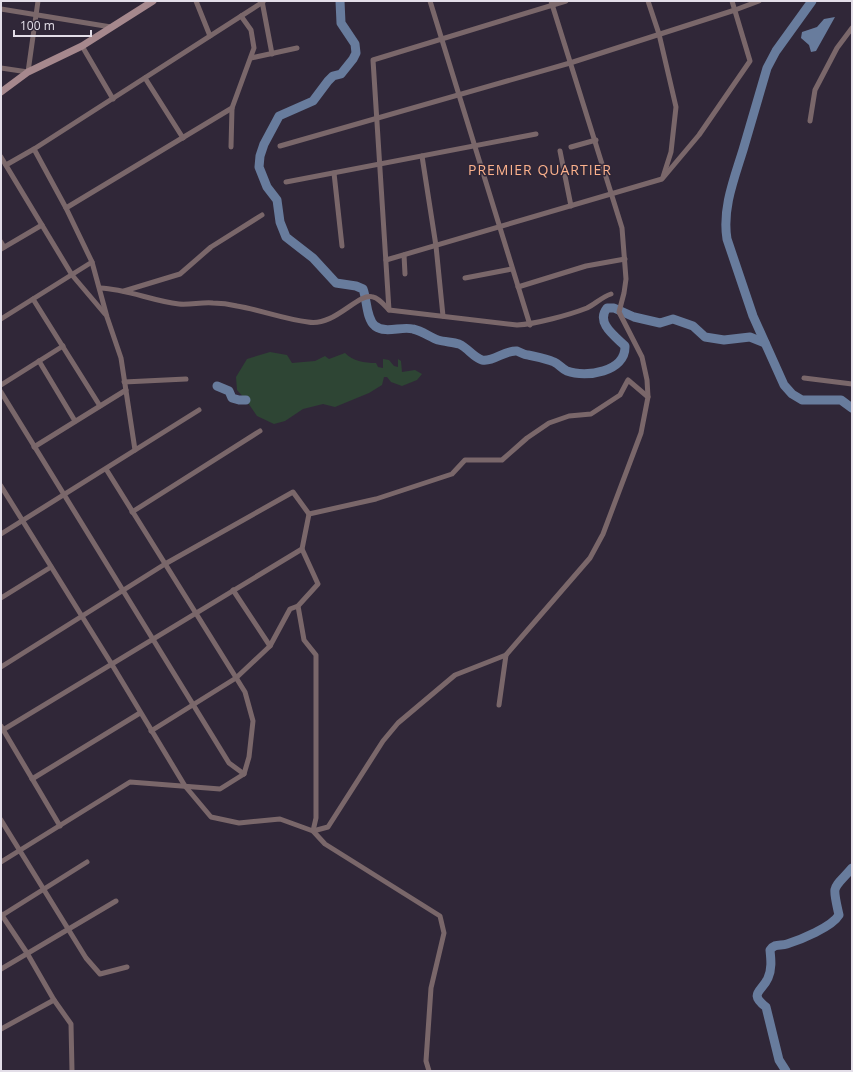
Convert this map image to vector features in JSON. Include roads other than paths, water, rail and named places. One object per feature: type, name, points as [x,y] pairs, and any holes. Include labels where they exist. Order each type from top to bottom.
[{"type":"street","points":[[28,72],[38,1]]},
{"type":"street","points":[[1,92],[28,72],[82,46],[152,1]]},
{"type":"street","points":[[196,1],[210,36]]},
{"type":"street","points":[[430,1],[530,325]]},
{"type":"street","points":[[389,310],[373,60],[552,3],[566,1]]},
{"type":"street","points":[[648,1],[659,34],[676,107],[671,152],[662,179]]},
{"type":"street","points":[[386,260],[662,179],[699,135],[750,61],[732,1]]},
{"type":"street","points":[[280,146],[570,63],[759,1]]},
{"type":"street","points":[[6,165],[113,99],[262,2],[272,54]]},
{"type":"street","points":[[1,486],[111,663],[185,786],[211,817],[239,823],[280,819],[313,830],[328,827],[383,741],[398,723],[454,675],[506,655],[590,558],[603,534],[623,475],[641,433],[648,397],[647,380],[642,357],[619,312],[626,278],[622,228],[596,140],[570,63],[552,3]]},
{"type":"street","points":[[1,9],[111,27]]},
{"type":"street","points":[[231,146],[232,108],[254,48],[251,30],[241,16]]},
{"type":"street","points":[[810,121],[815,90],[837,48],[852,28]]},
{"type":"street","points":[[82,46],[113,99]]},
{"type":"street","points":[[251,58],[297,48]]},
{"type":"street","points":[[1,68],[28,72]]},
{"type":"street","points":[[144,78],[183,138]]},
{"type":"street","points":[[66,208],[232,108]]},
{"type":"street","points":[[286,182],[536,134]]},
{"type":"street","points":[[571,146],[596,140]]},
{"type":"street","points":[[34,149],[66,208],[92,262],[107,316],[121,358],[135,450]]},
{"type":"street","points":[[560,151],[571,206]]},
{"type":"street","points":[[422,156],[436,246],[444,316]]},
{"type":"street","points":[[1,157],[72,274],[107,316]]},
{"type":"street","points":[[334,173],[342,246]]},
{"type":"street","points":[[124,291],[180,274],[211,247],[262,215]]},
{"type":"street","points":[[1,242],[3,248],[42,226]]},
{"type":"street","points":[[404,255],[405,274]]},
{"type":"street","points":[[518,288],[586,266],[625,259]]},
{"type":"street","points":[[1,319],[92,262]]},
{"type":"street","points":[[465,278],[512,269]]},
{"type":"street","points":[[100,288],[124,291],[134,295],[181,304],[212,303],[237,306],[309,323],[328,321],[363,298],[371,296],[375,297],[389,310],[517,325],[530,325],[588,308],[600,298],[611,294]]},
{"type":"street","points":[[34,299],[100,406]]},
{"type":"street","points":[[1,385],[63,346]]},
{"type":"street","points":[[39,361],[75,421]]},
{"type":"street","points":[[804,378],[852,384]]},
{"type":"street","points":[[124,382],[186,379]]},
{"type":"street","points":[[309,514],[376,499],[452,474],[465,460],[502,460],[527,438],[550,423],[569,416],[591,414],[620,395],[628,380],[648,397]]},
{"type":"street","points":[[34,447],[126,390]]},
{"type":"street","points":[[1,392],[229,763],[244,774]]},
{"type":"street","points":[[1,534],[199,410]]},
{"type":"street","points":[[132,512],[260,431]]},
{"type":"street","points":[[1,862],[130,782],[220,789],[244,774],[249,757],[253,721],[245,692],[106,469]]},
{"type":"street","points":[[1,667],[165,564],[293,492],[309,514],[302,549],[318,584],[298,606],[290,609],[270,646],[236,678],[151,731]]},
{"type":"street","points":[[60,826],[2,729],[302,549]]},
{"type":"street","points":[[1,598],[51,567]]},
{"type":"street","points":[[233,590],[270,646]]},
{"type":"street","points":[[298,606],[304,640],[316,655],[316,818],[313,830]]},
{"type":"street","points":[[499,705],[506,655]]},
{"type":"street","points":[[32,779],[140,713]]},
{"type":"street","points":[[1,820],[43,889],[69,928],[86,958],[100,974],[127,967]]},
{"type":"street","points":[[313,830],[325,844],[440,916],[444,933],[431,988],[426,1061],[429,1071]]},
{"type":"street","points":[[72,1071],[70,1024],[54,1000],[27,953],[1,915],[87,862]]},
{"type":"street","points":[[1,969],[116,901]]},
{"type":"street","points":[[1,1029],[54,1000]]},
{"type":"water","points":[[835,17],[816,51],[811,52],[809,45],[801,38],[802,32],[817,27],[824,19]]},
{"type":"waterway","points":[[340,1],[341,23],[355,44],[356,53],[341,74],[333,76],[313,101],[279,116],[264,144],[260,156],[259,167],[267,187],[277,200],[280,222],[286,237],[313,258],[336,283],[356,286],[363,289],[368,314],[375,326],[389,330],[408,328],[416,330],[438,340],[459,344],[482,360],[491,359],[508,352],[517,351],[525,355],[551,361],[567,371],[584,374],[604,371],[619,362],[624,355],[625,346],[612,334],[603,319],[607,308],[614,308],[634,317],[660,323],[673,319],[693,326],[705,337],[724,340],[750,337],[765,343]]},
{"type":"waterway","points":[[812,1],[776,51],[767,68],[727,205],[727,239],[753,316],[784,385],[792,394],[802,400],[841,400],[852,408]]},
{"type":"waterway","points":[[217,386],[229,391],[232,398],[246,400]]},
{"type":"waterway","points":[[786,1071],[779,1060],[766,1007],[758,999],[757,995],[769,975],[771,964],[770,950],[776,946],[787,944],[807,936],[835,920],[839,915],[835,897],[835,888],[852,868]]},
{"type":"district","name":"PREMIER QUARTIER","points":[[540,169]]}]
